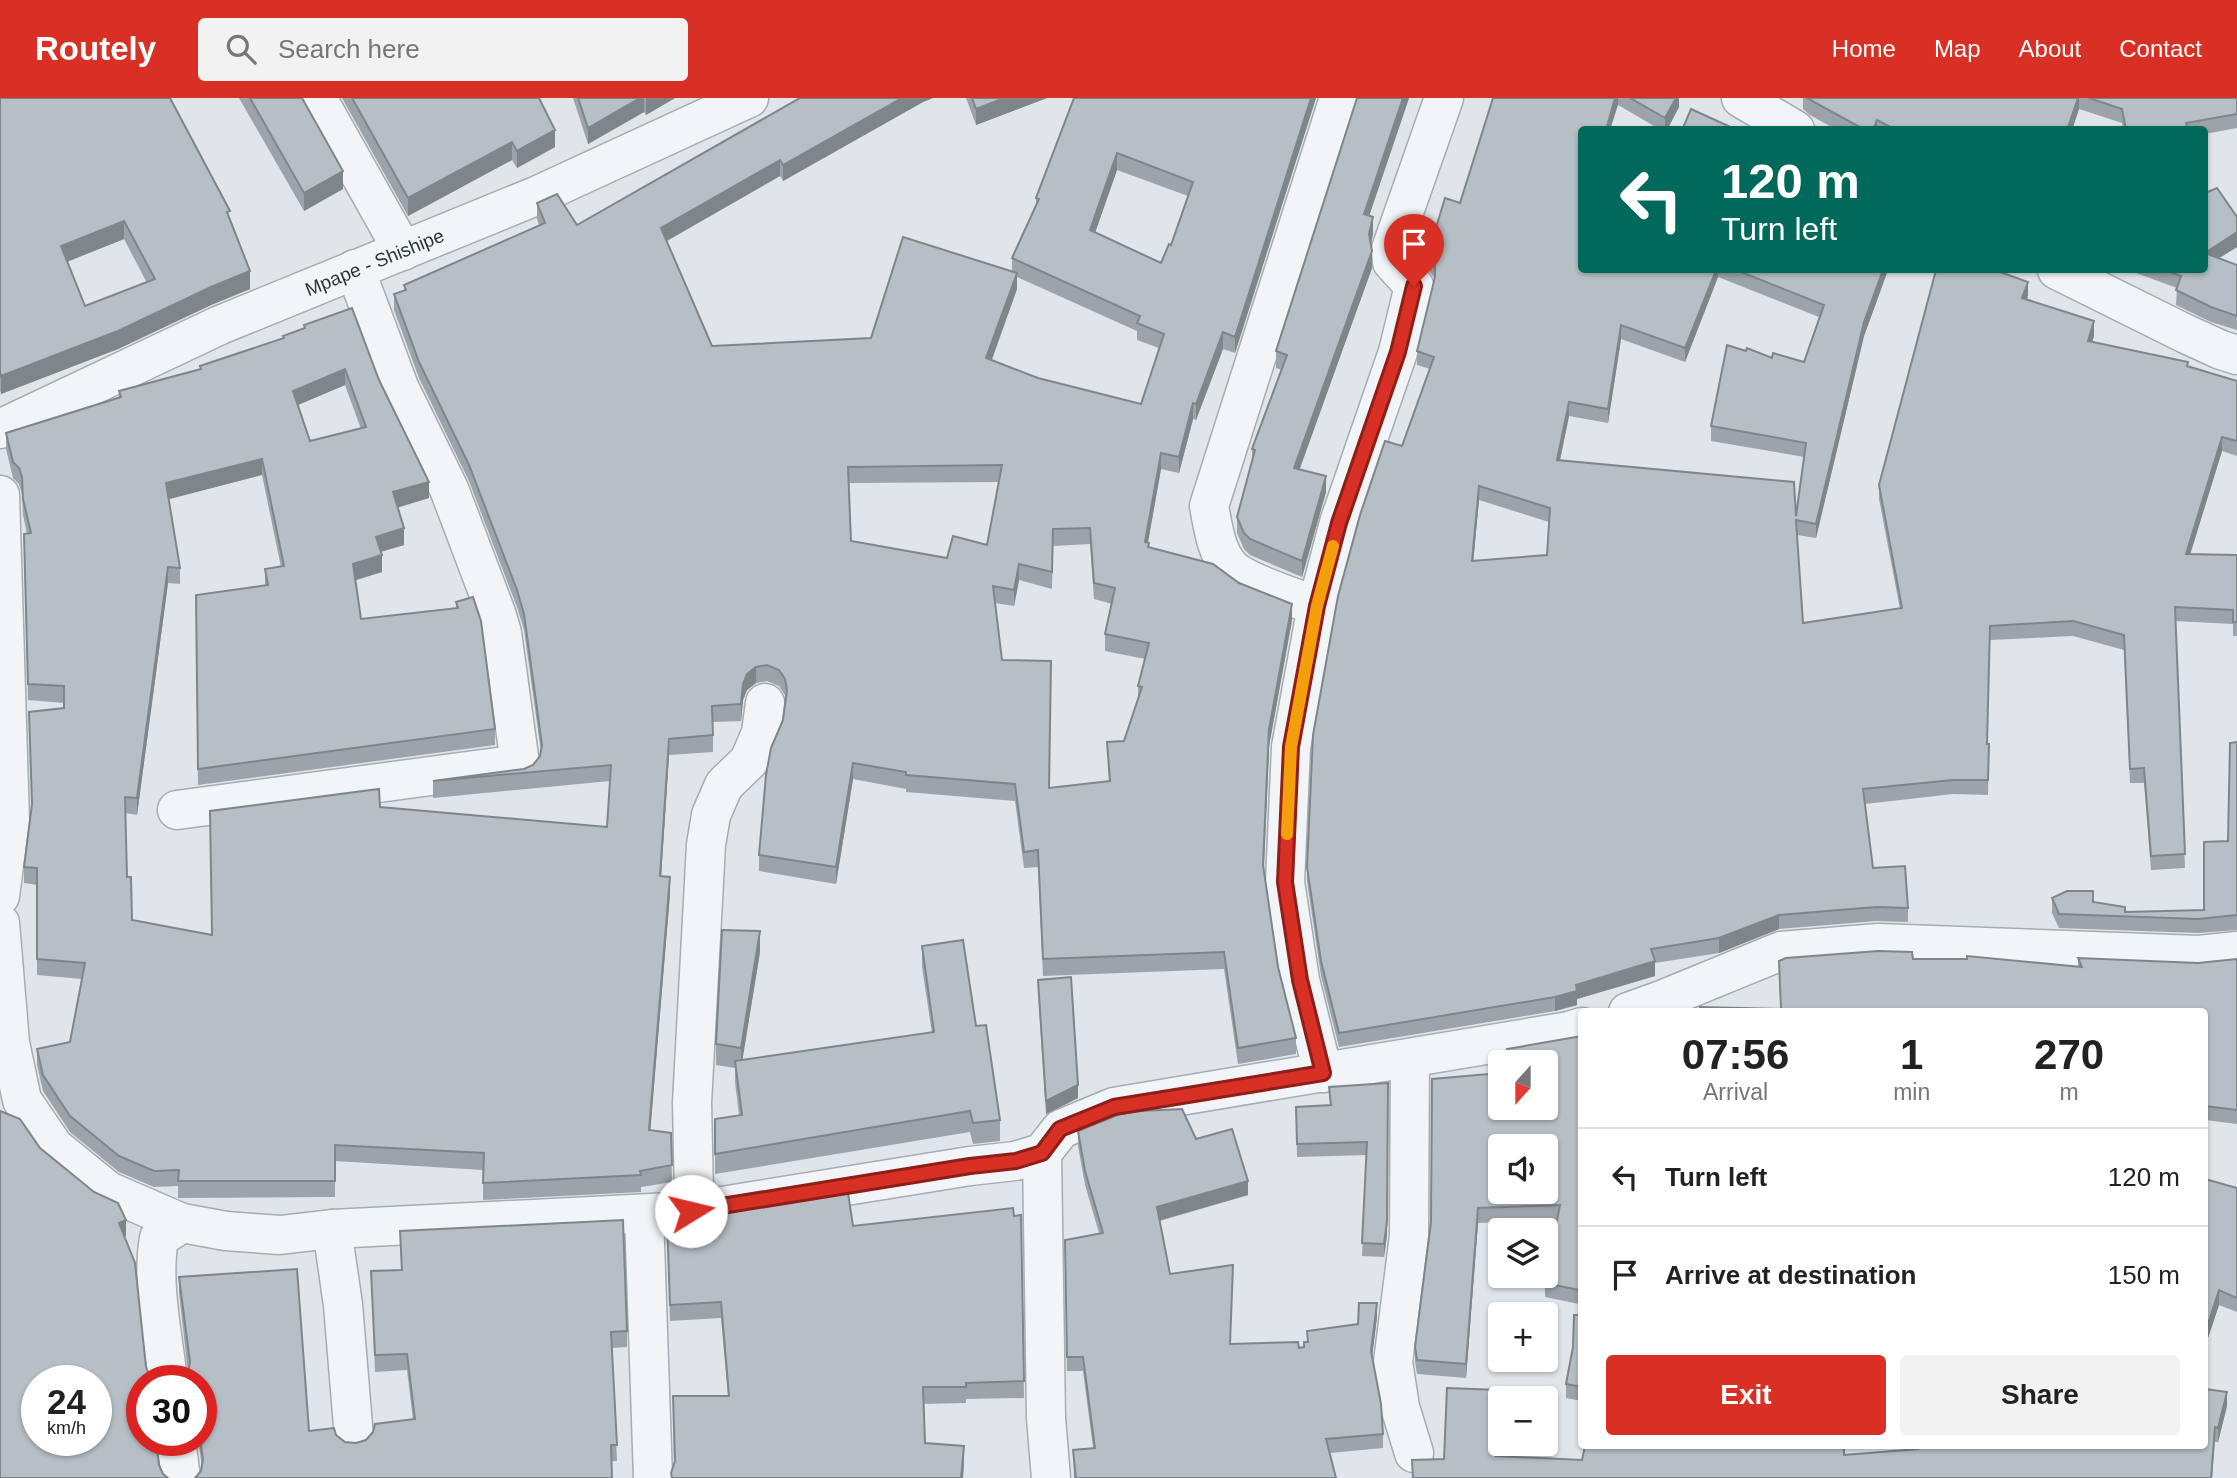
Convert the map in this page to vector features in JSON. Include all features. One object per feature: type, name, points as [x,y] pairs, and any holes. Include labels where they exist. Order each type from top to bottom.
[{"type":"street","points":[[317,98],[403,251]]},
{"type":"street","name":"Mpape - Shishipe","points":[[0,429],[220,325],[536,196],[749,98]]},
{"type":"street","points":[[1317,606],[1232,570],[1217,544],[1209,506],[1339,98]]},
{"type":"street","points":[[1323,1073],[1300,980],[1285,882],[1291,747],[1317,606],[1339,523],[1398,352],[1414,286],[1392,262],[1391,249],[1444,98]]},
{"type":"street","points":[[1741,98],[1788,126]]},
{"type":"street","points":[[177,810],[520,764],[502,633],[496,613],[449,489],[399,387],[355,269]]},
{"type":"street","points":[[2063,273],[2186,334],[2237,355]]},
{"type":"street","points":[[0,495],[10,821],[0,896]]},
{"type":"street","points":[[691,1211],[694,1195],[692,1103],[706,845],[711,815],[724,785],[749,761],[761,733],[765,703]]},
{"type":"street","points":[[0,923],[10,1043],[22,1100],[54,1147],[108,1191],[182,1223],[226,1231],[280,1235],[332,1229],[691,1211],[1016,1161],[1042,1153],[1060,1129],[1114,1107],[1578,1028]]},
{"type":"street","points":[[1639,1008],[1780,951],[1878,943],[2199,955],[2237,951]]},
{"type":"street","points":[[1410,1058],[1409,1236],[1392,1362],[1400,1406],[1414,1453]]},
{"type":"street","points":[[1042,1153],[1046,1418],[1051,1478]]},
{"type":"street","points":[[644,1214],[653,1478]]},
{"type":"street","points":[[167,1365],[156,1257],[159,1238],[182,1223]]},
{"type":"street","points":[[332,1229],[343,1305],[354,1438]]},
{"type":"street","points":[[178,1456],[181,1478]]},
{"type":"building","points":[[0,98],[170,98],[230,211],[227,212],[250,271],[118,331],[1,376]],"holes":[[[124,221],[155,279],[85,306],[61,246]]]},
{"type":"building","points":[[250,98],[302,98],[343,171],[304,193]]},
{"type":"building","points":[[352,98],[539,98],[555,130],[517,151],[512,142],[408,198]]},
{"type":"building","points":[[578,98],[640,98],[588,128]]},
{"type":"building","points":[[800,98],[902,98],[783,165],[780,160],[661,228],[712,346],[871,338],[903,237],[1017,273],[986,358],[1038,378],[1141,404],[1164,334],[1137,323],[1140,316],[1012,258],[1039,199],[1036,198],[1074,98],[1311,98],[1235,337],[1223,332],[1196,404],[1193,403],[1179,457],[1161,453],[1145,542],[1149,543],[1148,547],[1213,564],[1239,583],[1292,604],[1269,729],[1263,865],[1278,967],[1296,1038],[1238,1048],[1224,952],[1043,959],[1038,850],[1024,852],[1015,784],[906,775],[906,772],[853,763],[836,867],[759,855],[766,775],[771,748],[783,720],[787,690],[785,679],[779,670],[767,665],[756,667],[747,674],[741,704],[712,706],[713,735],[669,739],[660,876],[670,877],[649,1130],[671,1133],[672,1165],[640,1171],[641,1175],[483,1183],[484,1153],[335,1145],[335,1181],[178,1181],[179,1170],[154,1171],[119,1156],[70,1116],[43,1075],[37,1049],[70,1042],[85,963],[37,959],[37,868],[24,867],[32,804],[29,712],[64,708],[64,686],[28,684],[24,534],[31,533],[23,499],[22,477],[13,462],[6,433],[121,397],[119,391],[201,369],[200,366],[284,338],[283,336],[305,328],[304,325],[352,308],[379,380],[429,482],[393,492],[404,528],[376,537],[382,555],[353,564],[361,619],[458,608],[456,602],[473,597],[481,621],[495,729],[198,769],[196,595],[268,585],[265,569],[284,566],[262,459],[166,483],[180,568],[168,567],[137,798],[125,797],[127,877],[131,877],[132,920],[212,935],[210,811],[379,789],[380,807],[607,827],[611,765],[433,781],[524,769],[533,765],[540,756],[542,745],[524,614],[517,590],[469,465],[419,362],[394,294],[406,290],[404,285],[545,223],[537,203],[557,194],[577,225]],"holes":[[[1117,153],[1193,182],[1171,245],[1169,244],[1161,263],[1090,230]],[[345,369],[366,427],[310,441],[293,391]],[[1002,465],[987,545],[953,536],[947,558],[851,541],[848,467]],[[1090,528],[1094,583],[1115,588],[1105,634],[1149,643],[1138,686],[1142,687],[1124,741],[1107,742],[1110,781],[1049,788],[1051,661],[1002,660],[993,586],[1014,590],[1019,564],[1052,572],[1053,529]]]},
{"type":"building","points":[[972,98],[1004,98],[976,109]]},
{"type":"building","points":[[1357,98],[1403,98],[1364,214],[1373,217],[1369,234],[1372,251],[1294,468],[1326,476],[1302,561],[1250,539],[1244,533],[1237,517],[1255,450],[1252,449],[1287,355],[1276,351]]},
{"type":"building","points":[[1493,98],[1615,98],[1607,126],[1578,126],[1578,273],[1715,273],[1685,348],[1621,325],[1608,409],[1569,402],[1557,460],[1794,482],[1796,516],[1806,443],[1711,426],[1727,345],[1746,351],[1747,348],[1772,358],[1773,353],[1804,362],[1824,305],[1744,273],[1882,273],[1864,322],[1816,524],[1796,520],[1803,623],[1902,608],[1879,485],[1935,273],[2003,273],[2028,282],[2022,298],[2094,321],[2088,341],[2188,362],[2187,366],[2237,381],[2237,441],[2222,437],[2186,554],[2237,555],[2237,622],[2233,622],[2233,610],[2175,607],[2185,854],[2151,856],[2144,768],[2130,769],[2124,635],[2073,621],[1990,626],[1988,780],[1953,780],[1863,789],[1873,868],[1905,866],[1908,908],[1876,907],[1779,915],[1719,938],[1651,949],[1655,961],[1576,985],[1577,991],[1555,997],[1339,1033],[1321,961],[1307,867],[1313,735],[1338,596],[1360,515],[1385,441],[1402,446],[1434,357],[1417,351],[1435,277],[1435,266],[1428,254],[1445,198],[1460,203]],"holes":[[[1479,486],[1550,508],[1547,555],[1472,561]]]},
{"type":"building","points":[[1630,98],[1676,98],[1665,118]]},
{"type":"building","points":[[1807,98],[2078,98],[2068,126],[1888,126],[1877,120],[1875,126],[1858,126]]},
{"type":"building","points":[[2089,98],[2237,98],[2237,114],[2186,123],[2187,126],[2125,126],[2122,109]]},
{"type":"building","points":[[1691,109],[1728,126],[1684,126]]},
{"type":"building","points":[[2217,188],[2237,217],[2237,232],[2208,251],[2208,192]]},
{"type":"building","points":[[2208,254],[2237,265],[2237,316],[2176,290],[2181,276],[2173,273],[2208,273]]},
{"type":"building","points":[[2237,742],[2237,915],[2198,919],[2059,914],[2052,898],[2067,891],[2093,891],[2093,902],[2125,907],[2125,912],[2204,910],[2204,842],[2228,841],[2230,743]]},
{"type":"building","points":[[722,930],[760,931],[741,1048],[716,1044]]},
{"type":"building","points":[[963,940],[976,1026],[986,1025],[1000,1120],[973,1123],[970,1111],[715,1154],[715,1119],[742,1115],[735,1061],[934,1032],[922,946]]},
{"type":"building","points":[[1878,951],[1912,952],[1913,959],[1967,959],[1967,956],[2082,967],[2078,958],[2198,963],[2237,959],[2237,1110],[2208,1106],[2208,1008],[1781,1008],[1779,961],[1786,958]]},
{"type":"building","points":[[1071,977],[1078,1085],[1046,1101],[1038,980]]},
{"type":"building","points":[[1578,1037],[1578,1290],[1558,1286],[1558,1218],[1560,1205],[1478,1208],[1466,1364],[1417,1360],[1415,1347],[1431,1222],[1432,1079],[1488,1074],[1488,1120],[1558,1120],[1558,1050],[1507,1049]]},
{"type":"building","points":[[1388,1083],[1387,1221],[1384,1244],[1362,1243],[1367,1142],[1297,1144],[1296,1107],[1331,1105],[1329,1087]]},
{"type":"building","points":[[1182,1109],[1196,1139],[1232,1129],[1248,1181],[1157,1207],[1170,1274],[1233,1265],[1230,1344],[1298,1342],[1299,1348],[1304,1347],[1304,1342],[1308,1342],[1307,1331],[1358,1324],[1359,1303],[1377,1303],[1371,1351],[1381,1404],[1383,1434],[1326,1439],[1336,1478],[1076,1478],[1073,1450],[1095,1448],[1083,1357],[1067,1357],[1065,1240],[1103,1233],[1085,1171],[1078,1131],[1120,1114]]},
{"type":"building","points":[[0,1111],[20,1119],[40,1148],[94,1192],[118,1203],[126,1220],[119,1223],[135,1263],[146,1365],[126,1365],[126,1456],[158,1456],[163,1474],[168,1478],[0,1478]]},
{"type":"building","points":[[2208,1180],[2237,1188],[2237,1298],[2219,1290],[2208,1324]]},
{"type":"building","points":[[848,1193],[853,1226],[1013,1208],[1014,1216],[1021,1215],[1024,1381],[966,1383],[966,1387],[923,1387],[925,1443],[964,1446],[961,1478],[672,1478],[675,1461],[673,1396],[729,1396],[721,1302],[670,1305],[667,1218]]},
{"type":"building","points":[[623,1220],[627,1331],[611,1332],[617,1445],[611,1445],[612,1478],[195,1478],[201,1471],[203,1456],[217,1456],[217,1365],[189,1365],[179,1277],[297,1269],[309,1431],[334,1428],[336,1435],[345,1442],[356,1443],[366,1440],[373,1432],[375,1424],[415,1419],[407,1354],[375,1355],[371,1271],[402,1270],[400,1231]]},
{"type":"building","points":[[1574,1315],[1578,1315],[1578,1386],[1566,1384],[1573,1347]]},
{"type":"building","points":[[1447,1388],[1488,1390],[1488,1456],[1582,1460],[1584,1449],[1844,1449],[1844,1455],[1918,1449],[2208,1449],[2208,1389],[2227,1392],[2218,1428],[2215,1427],[2211,1478],[1413,1478],[1412,1460],[1444,1459]]},
{"type":"slow traffic","points":[[1287,834],[1291,747],[1317,606],[1333,546]]},
{"type":"route","points":[[691,1211],[1016,1161],[1042,1153],[1060,1129],[1114,1107],[1323,1073],[1300,980],[1287,903],[1285,882],[1291,747],[1317,606],[1339,523],[1398,352],[1414,286]]}]
